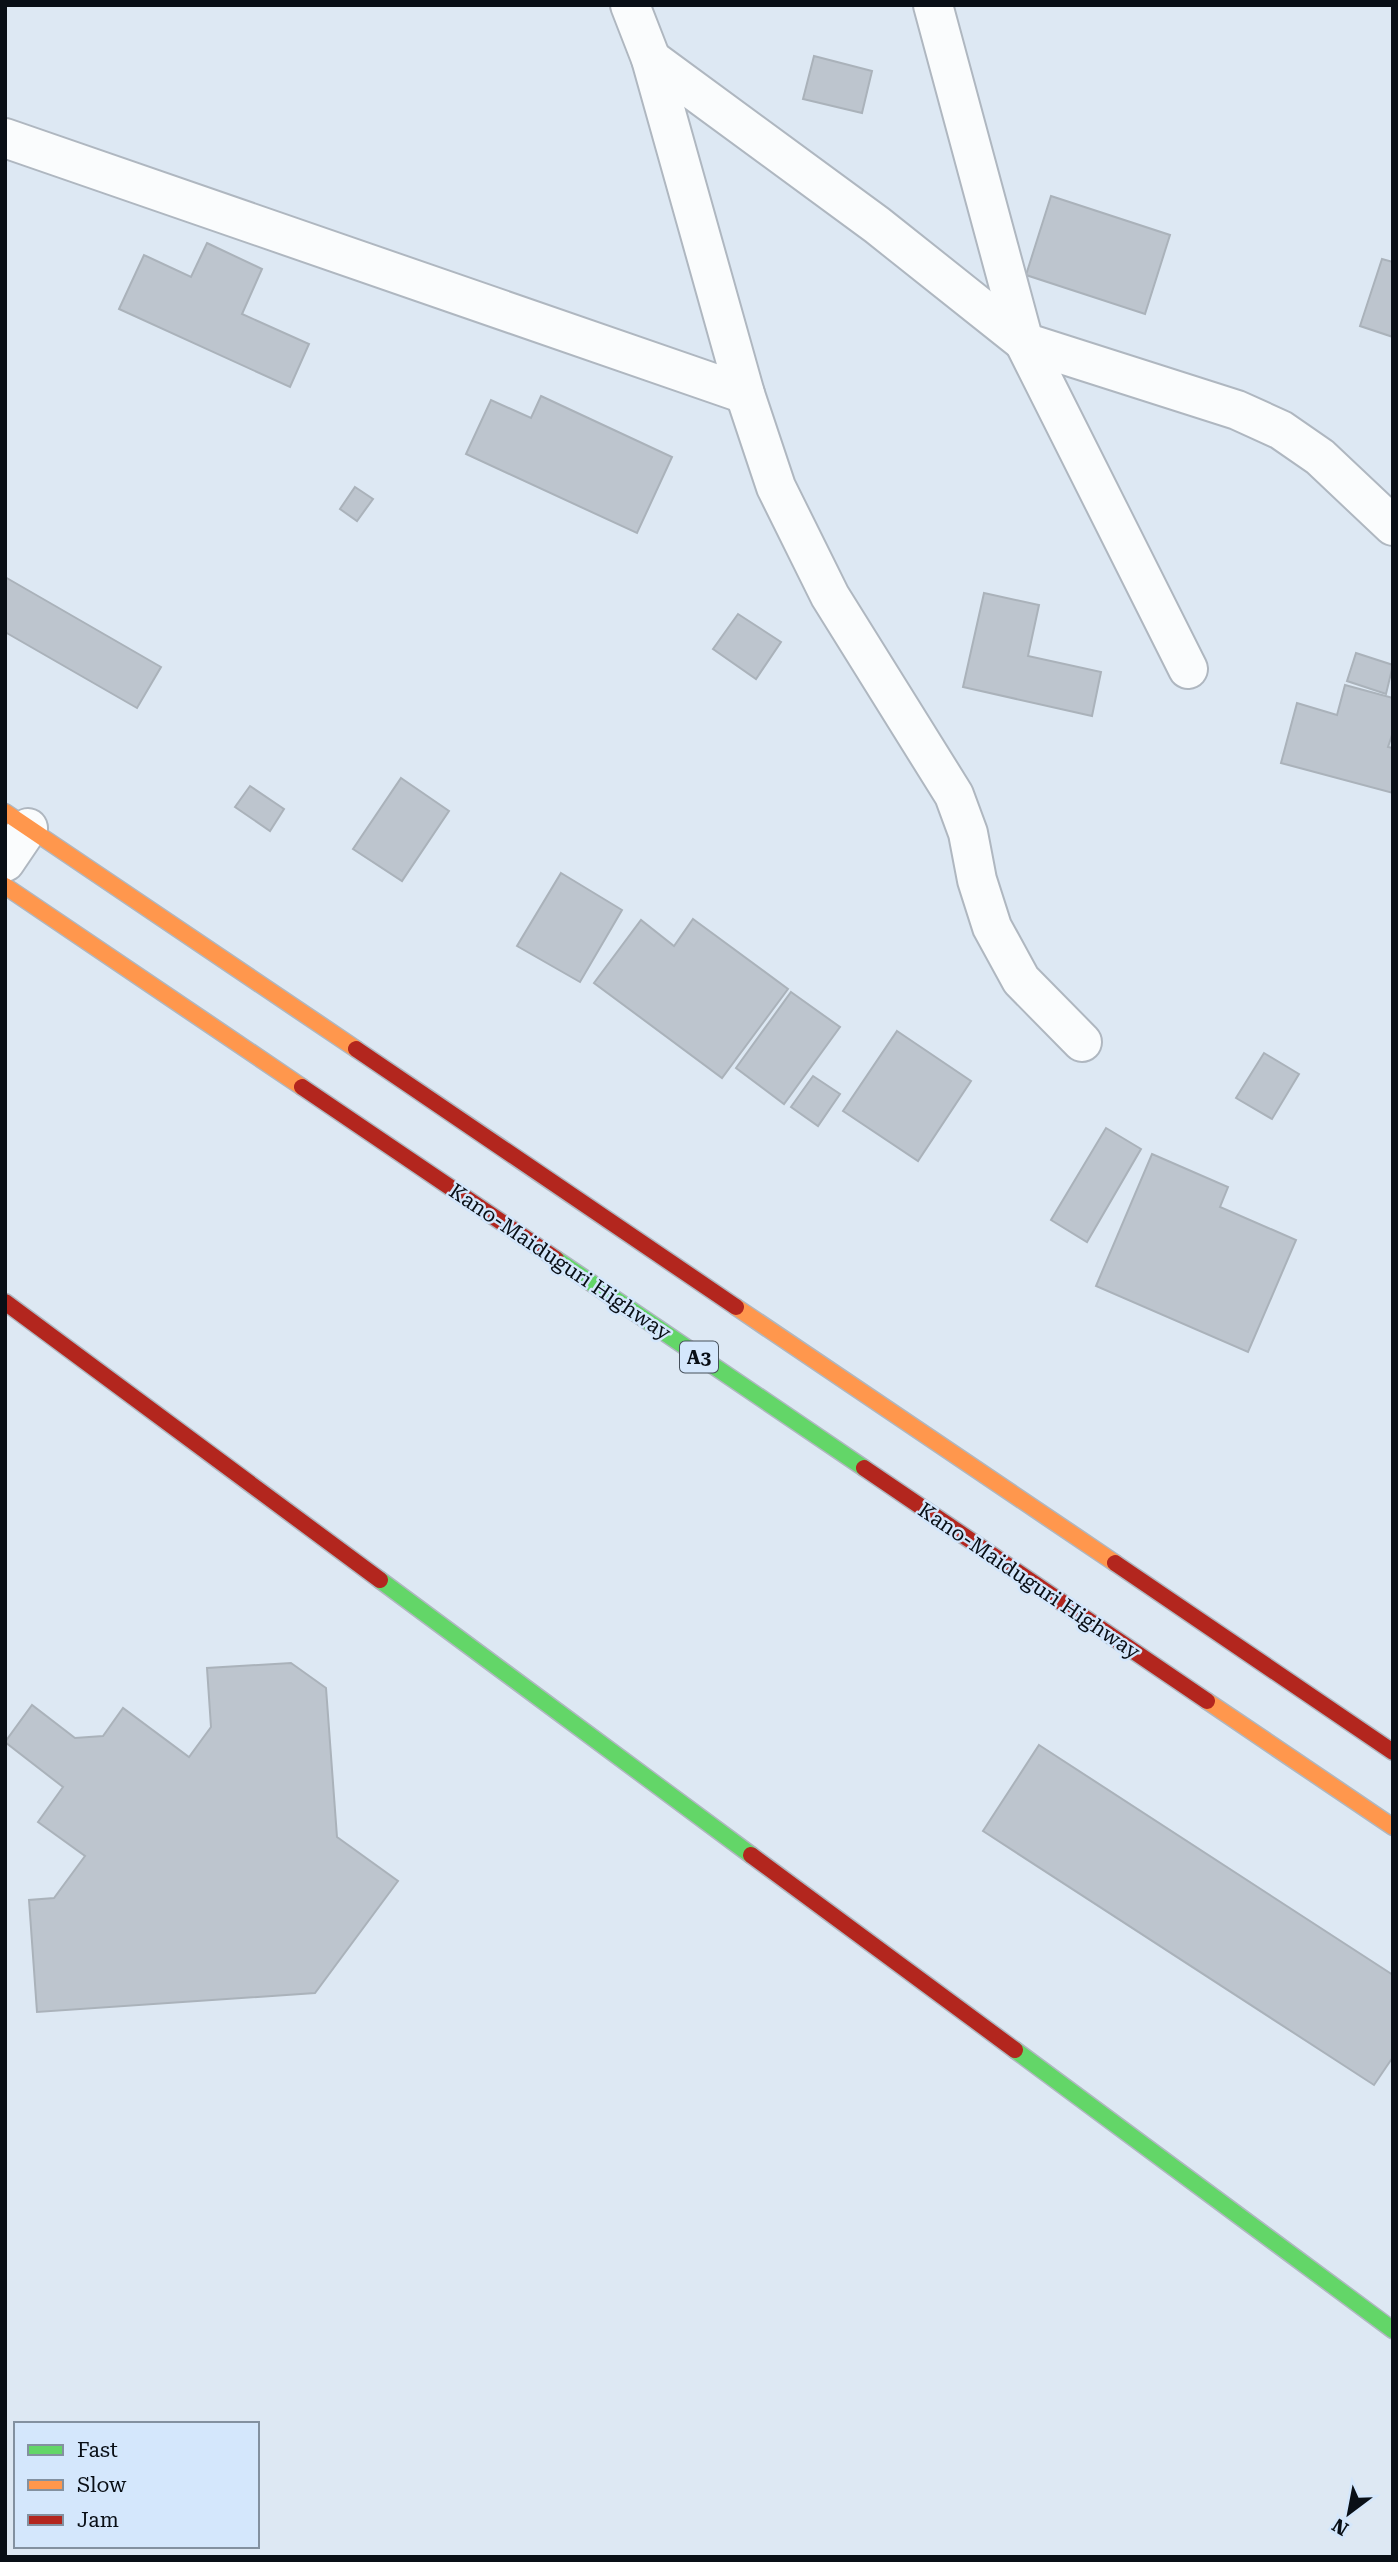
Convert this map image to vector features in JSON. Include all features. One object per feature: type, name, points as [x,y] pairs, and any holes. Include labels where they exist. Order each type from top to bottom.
[{"type":"main road","points":[[17,820],[1393,1752]]},
{"type":"main road","name":"Kano-Maiduguri Highway","points":[[5,886],[1393,1827]]},
{"type":"main road","points":[[5,1302],[1393,2330]]},
{"type":"street","points":[[630,5],[651,59],[745,394],[776,487],[830,596],[954,795],[968,834],[977,880],[992,927],[1021,980],[1082,1042]]},
{"type":"street","points":[[933,5],[1024,342],[1188,668]]},
{"type":"street","points":[[651,59],[877,225],[1024,342],[1237,410],[1281,430],[1320,457],[1393,526]]},
{"type":"street","points":[[5,138],[745,394]]},
{"type":"street","points":[[5,862],[17,820]]},
{"type":"building","points":[[814,56],[872,71],[862,113],[803,99]]},
{"type":"building","points":[[1051,196],[1170,235],[1145,314],[1026,275]]},
{"type":"building","points":[[207,243],[262,269],[242,314],[309,344],[290,387],[119,309],[144,255],[191,277]]},
{"type":"building","points":[[1382,259],[1393,262],[1393,337],[1360,326]]},
{"type":"building","points":[[541,396],[672,457],[637,533],[466,454],[491,400],[531,418]]},
{"type":"building","points":[[355,487],[373,499],[357,521],[340,509]]},
{"type":"building","points":[[5,577],[161,667],[137,708],[5,632]]},
{"type":"building","points":[[984,593],[1039,605],[1028,656],[1101,672],[1092,716],[963,687]]},
{"type":"building","points":[[738,614],[781,642],[756,679],[713,649]]},
{"type":"building","points":[[1356,653],[1393,665],[1386,694],[1347,681]]},
{"type":"building","points":[[1345,685],[1393,698],[1393,732],[1388,747],[1393,748],[1393,793],[1281,763],[1297,703],[1337,715]]},
{"type":"building","points":[[401,778],[449,811],[402,881],[353,849]]},
{"type":"building","points":[[250,786],[284,809],[270,831],[235,807]]},
{"type":"building","points":[[561,873],[622,910],[580,982],[517,946]]},
{"type":"building","points":[[693,919],[788,989],[722,1078],[594,983],[641,920],[674,946]]},
{"type":"building","points":[[791,992],[840,1027],[784,1104],[736,1068]]},
{"type":"building","points":[[897,1031],[971,1081],[918,1161],[843,1111]]},
{"type":"building","points":[[1264,1053],[1299,1074],[1272,1119],[1236,1098]]},
{"type":"building","points":[[813,1076],[840,1094],[818,1126],[791,1107]]},
{"type":"building","points":[[1106,1128],[1141,1149],[1087,1242],[1051,1220]]},
{"type":"building","points":[[1152,1154],[1228,1187],[1220,1207],[1296,1240],[1248,1352],[1096,1286]]},
{"type":"building","points":[[291,1663],[326,1688],[337,1837],[398,1881],[315,1993],[37,2012],[29,1900],[54,1898],[85,1856],[38,1822],[63,1787],[5,1742],[32,1705],[75,1738],[103,1736],[123,1708],[189,1757],[211,1727],[207,1668]]},
{"type":"building","points":[[1039,1745],[1393,1975],[1393,2057],[1374,2085],[983,1831]]},
{"type":"traffic: fast","points":[[556,1259],[864,1468]]},
{"type":"traffic: fast","points":[[380,1580],[751,1855]]},
{"type":"traffic: fast","points":[[1015,2050],[1393,2330]]},
{"type":"traffic: slow","points":[[5,812],[356,1049]]},
{"type":"traffic: slow","points":[[5,886],[302,1087]]},
{"type":"traffic: slow","points":[[736,1307],[1115,1563]]},
{"type":"traffic: slow","points":[[1207,1701],[1393,1827]]},
{"type":"traffic: jam","points":[[356,1049],[736,1307]]},
{"type":"traffic: jam","points":[[302,1087],[556,1259]]},
{"type":"traffic: jam","points":[[5,1302],[380,1580]]},
{"type":"traffic: jam","points":[[864,1468],[1207,1701]]},
{"type":"traffic: jam","points":[[1115,1563],[1393,1752]]},
{"type":"traffic: jam","points":[[751,1855],[1015,2050]]}]
